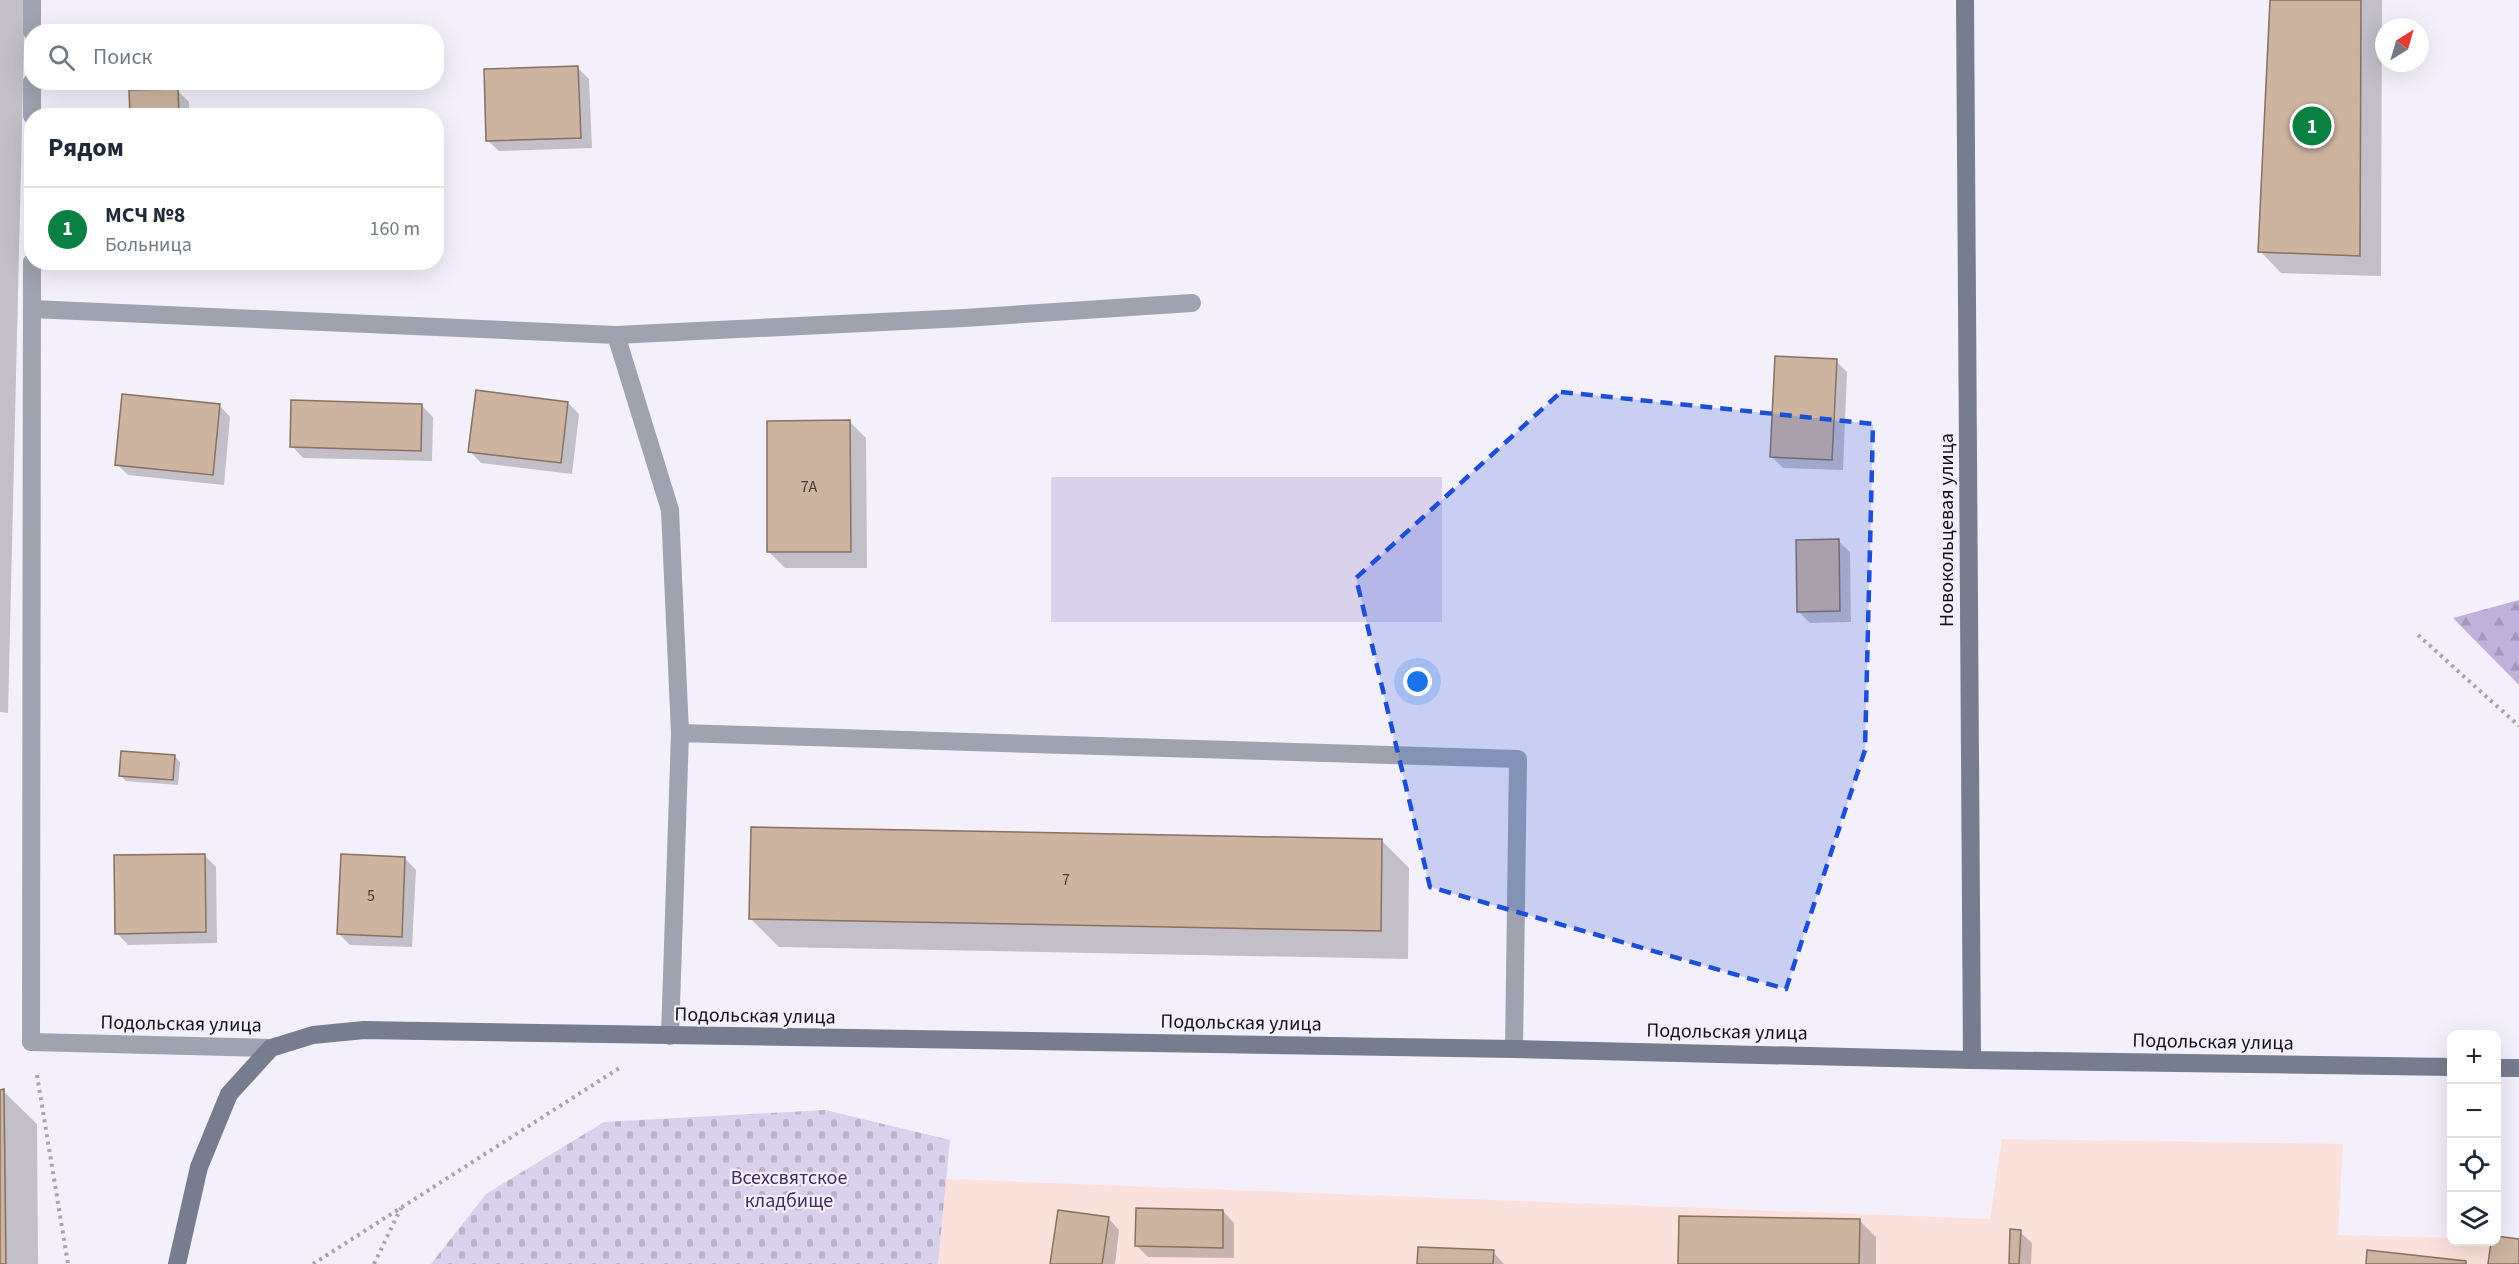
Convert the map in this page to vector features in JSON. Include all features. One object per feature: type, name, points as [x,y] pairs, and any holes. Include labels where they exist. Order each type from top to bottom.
[{"type":"street","points":[[32,0],[32,24]]},
{"type":"street","name":"Новокольцевая улица","points":[[1965,0],[1972,1060]]},
{"type":"street","points":[[32,90],[32,108]]},
{"type":"street","points":[[31,1042],[32,270]]},
{"type":"street","points":[[32,309],[616,335],[975,317],[1192,303]]},
{"type":"street","points":[[616,335],[670,510],[680,733],[669,1036]]},
{"type":"street","points":[[680,733],[1518,759],[1514,1048]]},
{"type":"street","name":"Подольская улица","points":[[31,1042],[271,1048],[313,1035],[364,1030],[1514,1048],[1972,1060],[2447,1067]]},
{"type":"street","points":[[177,1264],[199,1167],[229,1094],[271,1048]]},
{"type":"street","points":[[2501,1068],[2519,1068]]},
{"type":"path","points":[[2418,635],[2519,726]]},
{"type":"path","points":[[313,1264],[669,1036]]},
{"type":"path","points":[[31,1042],[68,1264]]},
{"type":"path","points":[[374,1264],[401,1208]]},
{"type":"highlighted area","points":[[1561,392],[1873,424],[1865,750],[1786,989],[1430,887],[1356,578]]},
{"type":"shaded area","points":[[2002,1139],[2343,1144],[2338,1235],[2447,1238],[2447,1246],[2501,1246],[2501,1241],[2519,1241],[2519,1264],[938,1264],[946,1179],[1990,1219]]},
{"type":"green space","points":[[1051,477],[1442,477],[1442,622],[1051,622]]},
{"type":"green space","points":[[2519,600],[2519,685],[2453,618]]},
{"type":"green space","name":"Всехсвятское кладбище","points":[[825,1110],[950,1140],[938,1264],[431,1264],[486,1194],[604,1122]]},
{"type":"building","points":[[2270,0],[2361,0],[2360,256],[2258,252]]},
{"type":"building","points":[[578,66],[581,138],[486,141],[484,69]]},
{"type":"building","points":[[129,90],[178,90],[179,108],[130,108]]},
{"type":"building","points":[[1775,356],[1837,359],[1832,460],[1770,457]]},
{"type":"building","points":[[476,390],[568,402],[561,463],[468,452]]},
{"type":"building","points":[[122,394],[220,404],[213,475],[115,465]]},
{"type":"building","points":[[291,400],[422,404],[421,451],[290,447]]},
{"type":"building","points":[[850,420],[851,552],[767,552],[767,421]]},
{"type":"building","points":[[1839,539],[1840,611],[1797,612],[1796,540]]},
{"type":"building","points":[[121,751],[175,755],[173,780],[119,776]]},
{"type":"building","points":[[751,827],[1382,839],[1381,931],[749,919]]},
{"type":"building","points":[[205,854],[206,932],[115,934],[114,855]]},
{"type":"building","points":[[341,854],[405,857],[402,937],[337,934]]},
{"type":"building","points":[[4,1089],[6,1264],[0,1264],[0,1090]]},
{"type":"building","points":[[1136,1208],[1223,1210],[1223,1248],[1135,1246]]},
{"type":"building","points":[[1058,1210],[1109,1217],[1102,1264],[1050,1264]]},
{"type":"building","points":[[1679,1216],[1860,1219],[1859,1264],[1678,1264]]},
{"type":"building","points":[[2010,1229],[2021,1230],[2019,1264],[2009,1264]]},
{"type":"building","points":[[2501,1237],[2519,1239],[2519,1264],[2488,1264],[2490,1246],[2501,1246]]},
{"type":"building","points":[[1418,1247],[1494,1250],[1493,1264],[1417,1264]]},
{"type":"building","points":[[2367,1250],[2466,1261],[2466,1264],[2366,1264]]},
{"type":"place","name":"МСЧ №8","points":[[2312,126]]}]
